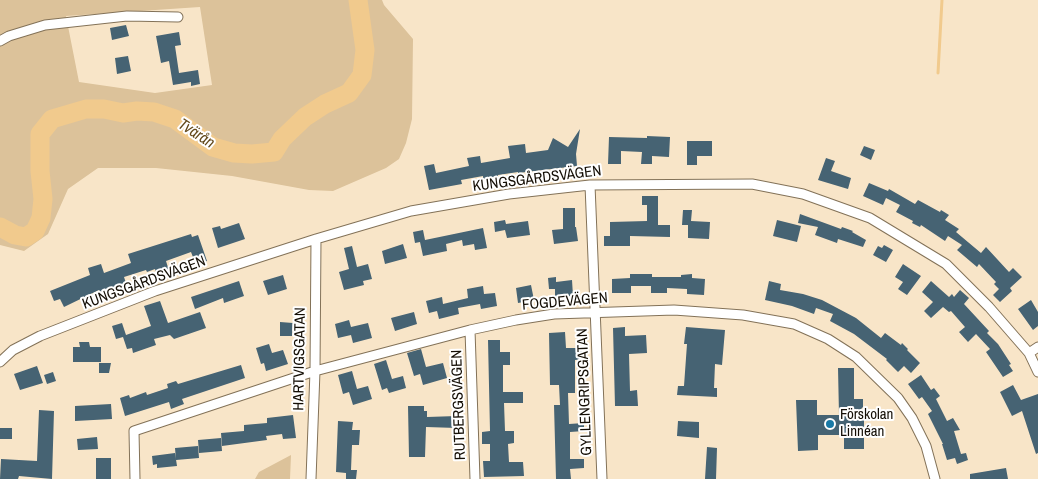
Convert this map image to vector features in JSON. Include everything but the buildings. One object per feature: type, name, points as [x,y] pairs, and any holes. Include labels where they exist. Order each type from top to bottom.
[{"type":"street","points":[[0,41],[9,36],[45,25],[126,16],[178,17]]},
{"type":"street","name":"KUNGSGÅRDSVÄGEN","points":[[0,362],[13,350],[40,336],[155,292],[316,239],[411,212],[508,194],[590,185],[752,184],[803,194],[870,218],[946,264],[989,307],[1029,353],[1038,372]]},
{"type":"street","name":"GYLLENGRIPSGATAN","points":[[590,185],[602,479]]},
{"type":"street","name":"HARTVIGSGATAN","points":[[311,479],[315,371],[316,239]]},
{"type":"street","name":"FOGDEVÄGEN","points":[[135,479],[134,431],[315,371],[470,330],[554,314],[674,310],[743,315],[794,324],[828,339],[856,357],[898,398],[912,418],[926,446],[935,479]]},
{"type":"street","name":"RUTBERGSVÄGEN","points":[[470,330],[475,479]]},
{"type":"street","points":[[1029,353],[1038,347]]},
{"type":"shaded area","points":[[0,0],[382,0],[384,5],[413,39],[412,119],[406,143],[399,159],[386,168],[333,191],[309,190],[232,176],[156,168],[98,168],[68,189],[48,234],[24,251],[0,245]],"holes":[[[200,7],[212,85],[155,93],[79,82],[66,16]]]},
{"type":"shaded area","points":[[291,455],[290,479],[255,479],[259,472]]},
{"type":"waterway","name":"Tvärån","points":[[0,227],[15,235],[26,237],[35,231],[41,218],[43,199],[40,171],[40,134],[52,119],[86,109],[104,109],[123,113],[137,111],[154,112],[175,119],[213,147],[234,153],[274,152],[282,139],[305,117],[325,104],[349,93],[362,75],[365,50],[358,0]]},
{"type":"waterway","points":[[938,73],[942,0]]},
{"type":"place","name":"Förskolan Linnéan","points":[[830,424]]}]
